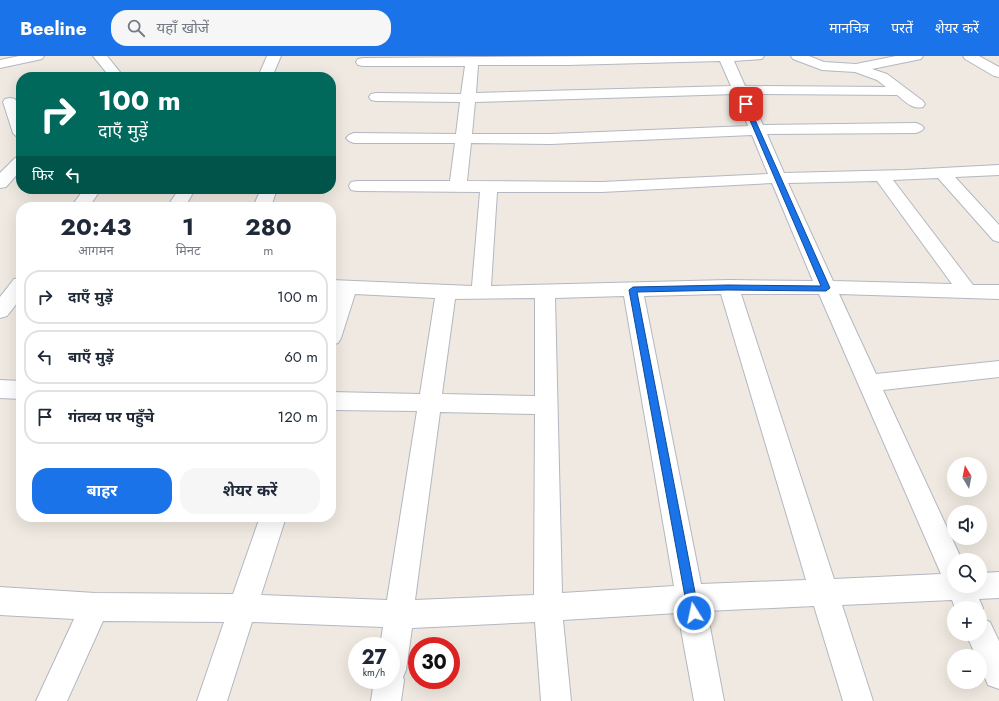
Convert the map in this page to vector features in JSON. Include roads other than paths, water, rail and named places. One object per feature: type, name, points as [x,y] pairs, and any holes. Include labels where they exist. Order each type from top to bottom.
[{"type":"street","points":[[0,64],[16,58],[36,56]]},
{"type":"street","points":[[100,56],[113,72]]},
{"type":"street","points":[[267,72],[274,56]]},
{"type":"street","points":[[725,56],[826,288],[947,558]]},
{"type":"street","points":[[363,62],[472,62],[510,59],[757,56]]},
{"type":"street","points":[[798,56],[822,66],[856,68],[916,56]]},
{"type":"street","points":[[970,56],[999,73]]},
{"type":"street","points":[[458,187],[472,62]]},
{"type":"street","points":[[856,68],[882,78],[918,104]]},
{"type":"street","points":[[376,97],[468,98],[740,90],[900,91]]},
{"type":"street","points":[[10,102],[16,119]]},
{"type":"street","points":[[354,138],[551,139],[757,130],[916,128]]},
{"type":"street","points":[[0,160],[16,161]]},
{"type":"street","points":[[0,183],[16,166]]},
{"type":"street","points":[[357,186],[602,187],[778,178],[942,174],[999,170]]},
{"type":"street","points":[[942,174],[999,236]]},
{"type":"street","points":[[881,175],[967,291]]},
{"type":"street","points":[[481,293],[488,187]]},
{"type":"street","points":[[336,307],[339,288],[481,293],[728,288],[826,288],[999,292]]},
{"type":"street","points":[[728,288],[858,701]]},
{"type":"street","points":[[0,311],[16,290]]},
{"type":"street","points":[[633,290],[709,701]]},
{"type":"street","points":[[396,637],[446,292]]},
{"type":"street","points":[[545,292],[548,607],[556,701]]},
{"type":"street","points":[[869,383],[999,369]]},
{"type":"street","points":[[0,389],[16,390]]},
{"type":"street","points":[[336,401],[547,405]]},
{"type":"street","points":[[212,701],[270,522]]},
{"type":"street","points":[[987,586],[999,585]]},
{"type":"street","points":[[0,601],[95,607],[243,608],[400,614],[473,612],[691,598],[947,589]]},
{"type":"street","points":[[51,701],[95,607]]},
{"type":"street","points":[[984,641],[999,674]]},
{"type":"street","points":[[386,701],[388,689]]}]
